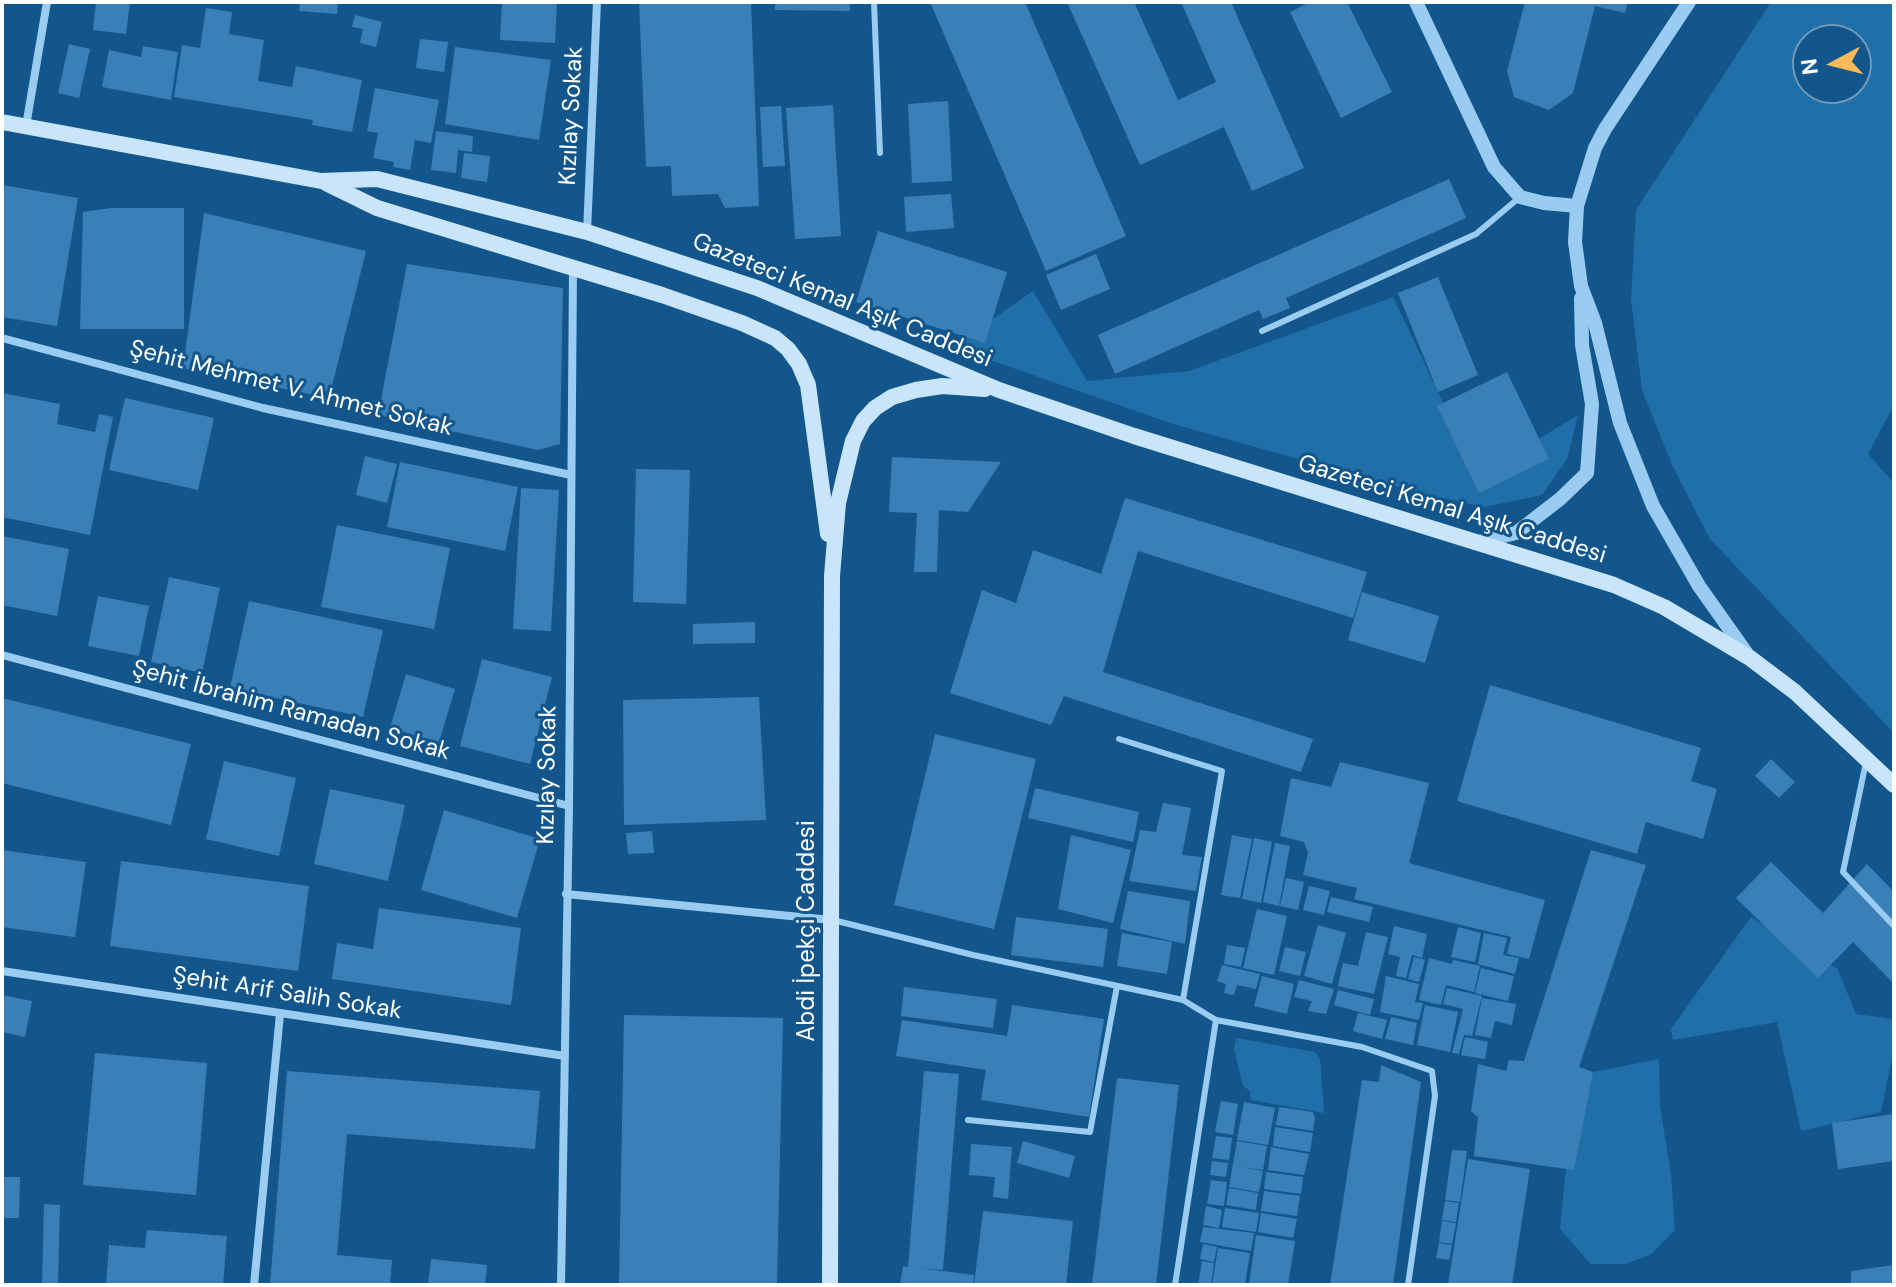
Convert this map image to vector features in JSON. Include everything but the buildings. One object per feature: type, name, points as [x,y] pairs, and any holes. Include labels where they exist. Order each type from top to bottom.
[{"type":"main road","points":[[2,122],[321,181],[377,208],[573,266]]},
{"type":"main road","name":"Gazeteci Kemal Aşık Caddesi","points":[[321,181],[377,179],[587,232],[757,288],[999,390],[1473,544],[1523,556],[1614,585],[1664,607],[1750,658],[1795,692],[1894,785]]},
{"type":"main road","name":"Abdi İpekçi Caddesi","points":[[573,266],[742,323],[775,338],[788,349],[808,385],[813,408],[832,576]]},
{"type":"main road","name":"Abdi İpekçi Caddesi","points":[[830,1285],[832,576],[838,503],[853,441],[863,421],[875,408],[892,397],[942,386],[999,390]]},
{"type":"street","points":[[26,127],[47,2]]},
{"type":"street","name":"Kızılay Sokak","points":[[587,232],[597,2]]},
{"type":"street","points":[[1416,2],[1494,167],[1520,197],[1577,206]]},
{"type":"street","points":[[1473,544],[1516,533],[1560,499],[1587,473],[1592,404],[1582,345],[1581,286],[1575,242],[1577,206],[1586,171],[1605,129],[1689,2]]},
{"type":"street","name":"Kızılay Sokak","points":[[561,1285],[573,266]]},
{"type":"street","points":[[1581,286],[1640,475],[1664,529],[1699,586],[1750,658]]},
{"type":"street","name":"Şehit Mehmet V. Ahmet Sokak","points":[[2,338],[263,408],[571,475]]},
{"type":"street","name":"Şehit İbrahim Ramadan Sokak","points":[[2,655],[569,806]]},
{"type":"street","points":[[566,894],[832,920]]},
{"type":"street","name":"Şehit Arif Salih Sokak","points":[[2,971],[565,1056]]},
{"type":"street","points":[[254,1285],[280,1014]]},
{"type":"lane","points":[[874,2],[880,153]]},
{"type":"lane","points":[[1262,331],[1476,234],[1520,197]]},
{"type":"lane","points":[[1119,739],[1222,771],[1183,1000]]},
{"type":"lane","points":[[1867,758],[1843,872],[1894,926]]},
{"type":"lane","points":[[832,920],[973,955],[1183,1000],[1216,1020],[1362,1047],[1432,1071],[1435,1096],[1408,1285]]},
{"type":"lane","points":[[968,1120],[1090,1132],[1117,986]]},
{"type":"lane","points":[[1175,1285],[1216,1020]]},
{"type":"shaded area","points":[[1771,2],[1894,2],[1894,405],[1868,454],[1894,483],[1894,733],[1710,539],[1673,467],[1642,390],[1631,299],[1636,210]]},
{"type":"shaded area","points":[[1033,291],[1087,381],[1189,371],[1393,297],[1478,476],[1578,415],[1567,459],[1542,495],[1484,507],[1420,493],[1173,424],[953,347]]},
{"type":"shaded area","points":[[1751,917],[1837,968],[1856,1014],[1894,1019],[1894,1049],[1881,1112],[1801,1131],[1777,1022],[1673,1040],[1671,1029]]},
{"type":"shaded area","points":[[1236,1038],[1315,1052],[1320,1059],[1324,1113],[1251,1100],[1250,1091],[1243,1086],[1234,1049]]},
{"type":"shaded area","points":[[1659,1059],[1660,1106],[1671,1174],[1675,1230],[1651,1254],[1626,1264],[1591,1264],[1560,1229],[1565,1176],[1593,1072]]}]
